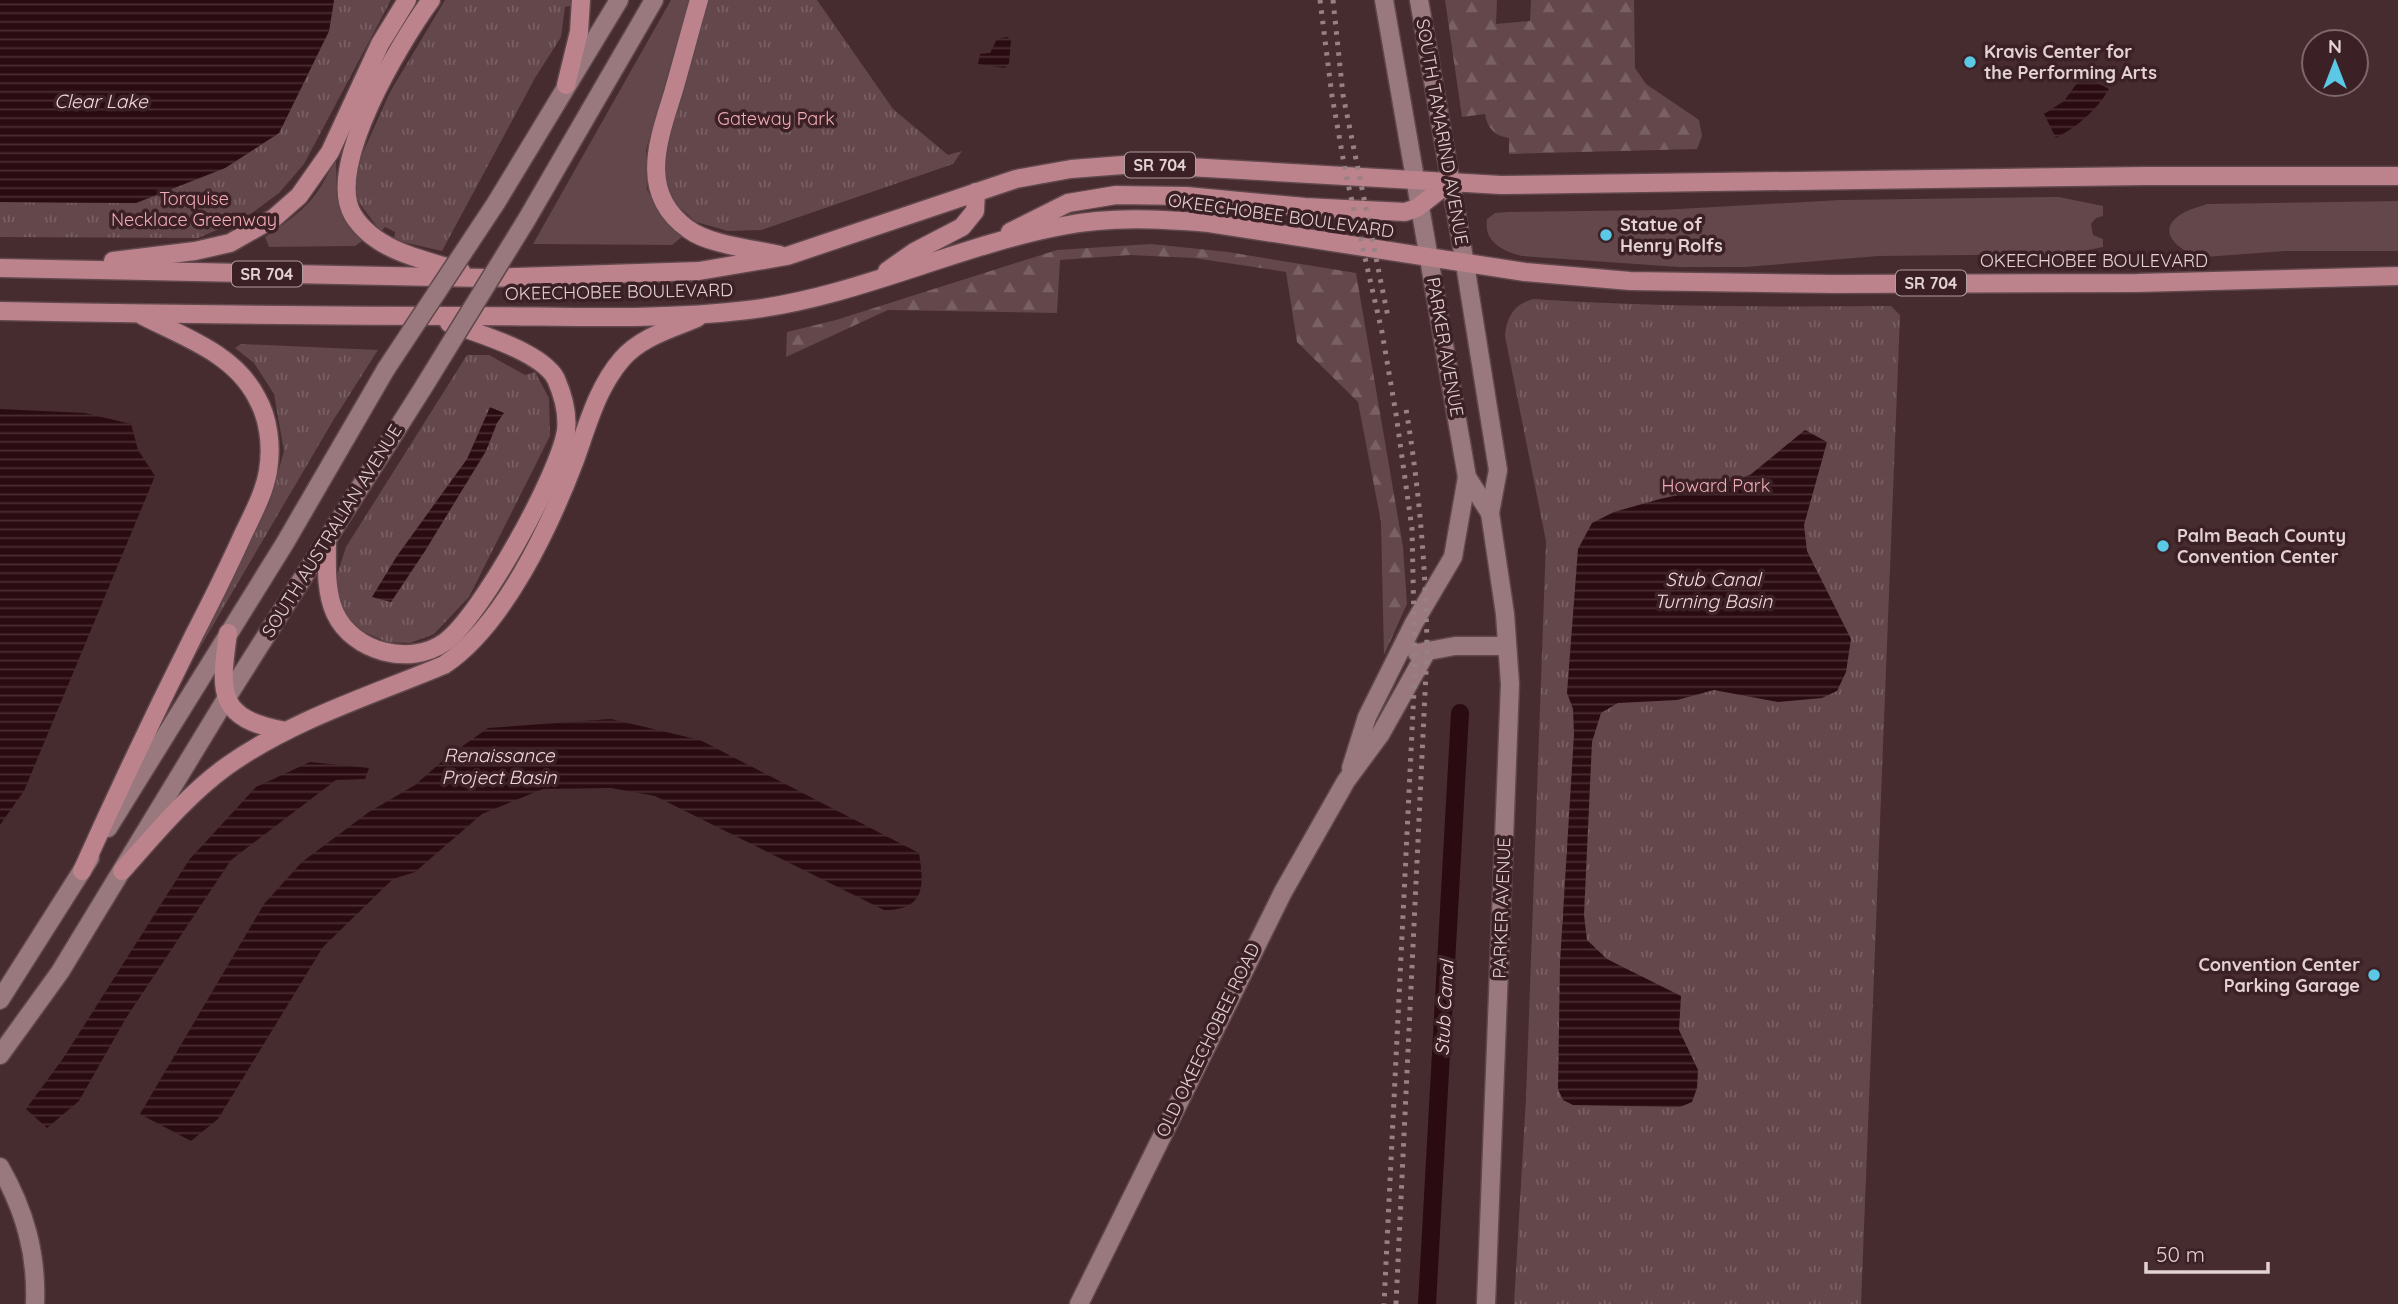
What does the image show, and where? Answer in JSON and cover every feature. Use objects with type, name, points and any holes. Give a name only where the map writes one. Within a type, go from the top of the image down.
[{"type":"main road","points":[[50,269],[195,251],[230,243],[274,218],[299,196],[330,152],[380,44],[407,0]]},
{"type":"main road","points":[[431,0],[404,41],[367,112],[348,163],[348,201],[353,214],[363,227],[391,248],[485,278]]},
{"type":"main road","points":[[566,85],[579,32],[581,0]]},
{"type":"main road","points":[[699,0],[659,135],[655,163],[657,186],[673,215],[689,230],[710,239],[787,256]]},
{"type":"main road","name":"OKEECHOBEE BOULEVARD","points":[[0,268],[485,278],[699,271],[759,263],[787,256],[1016,179],[1072,169],[1136,164],[1501,185],[2145,176],[2398,176]]},
{"type":"main road","points":[[987,245],[1057,207],[1078,200],[1105,196],[1186,195],[1405,212],[1420,205],[1450,182]]},
{"type":"main road","points":[[876,279],[914,251],[962,227],[973,215],[976,192]]},
{"type":"main road","name":"OKEECHOBEE BOULEVARD","points":[[0,311],[646,316],[743,311],[794,303],[1062,225],[1165,219],[1209,223],[1465,264],[1578,278],[1676,283],[2137,283],[2398,276]]},
{"type":"main road","points":[[122,870],[198,790],[227,766],[286,731],[444,665],[460,655],[477,638],[508,595],[533,551],[558,504],[594,404],[623,357],[639,343],[709,312]]},
{"type":"main road","points":[[82,871],[145,732],[260,499],[268,472],[271,447],[258,399],[242,375],[222,357],[140,314]]},
{"type":"main road","points":[[327,539],[330,596],[343,626],[366,645],[397,654],[414,654],[430,650],[454,634],[486,594],[528,522],[559,454],[566,430],[564,400],[554,376],[535,360],[498,340],[429,316]]},
{"type":"main road","points":[[228,633],[223,674],[226,699],[243,716],[286,731]]},
{"type":"street","name":"SOUTH AUSTRALIAN AVENUE","points":[[0,1000],[285,543],[386,369],[496,203],[619,0]]},
{"type":"street","name":"SOUTH AUSTRALIAN AVENUE","points":[[0,1055],[60,972],[226,699],[424,387],[527,219],[654,0]]},
{"type":"street","name":"SOUTH TAMARIND AVENUE","points":[[1384,0],[1430,258]]},
{"type":"street","name":"SOUTH TAMARIND AVENUE","points":[[1419,0],[1465,264]]},
{"type":"street","name":"PARKER AVENUE","points":[[1430,258],[1467,477],[1490,513]]},
{"type":"street","name":"PARKER AVENUE","points":[[1465,264],[1498,470],[1490,513],[1505,614],[1510,684],[1486,1304]]},
{"type":"street","name":"OLD OKEECHOBEE ROAD","points":[[1346,781],[1367,717],[1453,557],[1467,477]]},
{"type":"street","points":[[1393,665],[1427,651],[1455,646],[1507,646]]},
{"type":"street","name":"OLD OKEECHOBEE ROAD","points":[[1079,1304],[1283,892],[1346,781],[1380,735],[1427,651]]},
{"type":"street","points":[[0,1167],[14,1192],[27,1229],[36,1276],[35,1304]]},
{"type":"green space","name":"Torquise Necklace Greenway","points":[[334,0],[391,0],[304,164],[279,193],[245,218],[198,238],[0,237],[0,202],[136,203],[225,168],[279,133],[329,31]]},
{"type":"green space","points":[[445,0],[571,0],[573,5],[565,7],[561,37],[535,78],[442,251],[394,240],[395,232],[385,227],[381,232],[357,200],[356,168],[390,92]]},
{"type":"green space","points":[[671,0],[689,0],[646,150],[647,190],[663,218],[683,236],[672,245],[533,244]]},
{"type":"green space","name":"Gateway Park","points":[[708,0],[817,0],[893,109],[948,155],[962,151],[953,164],[761,230],[728,231],[696,222],[675,203],[663,173],[666,141]]},
{"type":"green space","points":[[1445,0],[1497,0],[1496,24],[1530,21],[1531,0],[1634,0],[1635,68],[1646,84],[1699,120],[1702,136],[1697,149],[1509,154],[1509,138],[1492,130],[1485,114],[1462,117]]},
{"type":"green space","points":[[336,157],[337,200],[362,241],[355,246],[269,247],[265,237],[308,204],[322,185]]},
{"type":"green space","points":[[2059,197],[2103,206],[2103,216],[2096,218],[2091,224],[2093,235],[2103,239],[2103,247],[2069,254],[1879,256],[1746,267],[1679,267],[1522,256],[1508,252],[1496,244],[1488,234],[1487,227],[1487,219],[1495,213],[1508,212],[1661,210],[1840,200]]},
{"type":"green space","points":[[2398,201],[2398,251],[2285,251],[2205,257],[2183,249],[2171,238],[2169,232],[2179,215],[2207,204]]},
{"type":"green space","points":[[1151,244],[1228,252],[1356,273],[1403,547],[1407,604],[1384,655],[1381,522],[1358,402],[1297,342],[1286,272],[1194,258],[1130,255],[1060,260],[1057,313],[888,310],[786,357],[787,332],[836,320],[1057,250]]},
{"type":"green space","name":"Howard Park","points":[[1534,299],[1712,306],[1891,306],[1900,315],[1861,1304],[1514,1304],[1526,1098],[1546,541],[1505,336],[1507,323],[1513,312],[1517,307]]},
{"type":"green space","points":[[241,344],[378,350],[334,419],[192,661],[269,504],[284,451],[274,394],[254,363],[235,348]]},
{"type":"green space","points":[[467,355],[489,355],[525,375],[535,372],[549,398],[550,436],[469,597],[434,634],[410,643],[387,642],[360,630],[343,612],[336,578],[346,547]]},
{"type":"water","name":"Clear Lake","points":[[0,0],[334,0],[329,31],[279,133],[225,168],[136,203],[0,202]]},
{"type":"water","points":[[1007,37],[1011,40],[1009,63],[1005,68],[978,64],[980,54],[990,53],[997,39]]},
{"type":"water","points":[[2083,75],[2109,89],[2086,117],[2056,138],[2044,114],[2064,101]]},
{"type":"water","points":[[490,407],[504,413],[486,451],[425,551],[391,602],[372,597],[397,556],[467,459]]},
{"type":"water","points":[[0,409],[85,413],[131,424],[138,450],[155,476],[24,791],[0,825]]},
{"type":"water","name":"Stub Canal Turning Basin","points":[[1805,430],[1827,442],[1804,525],[1807,551],[1851,639],[1846,672],[1837,691],[1822,698],[1778,702],[1714,690],[1677,700],[1618,703],[1601,713],[1592,742],[1584,915],[1587,940],[1607,959],[1681,996],[1679,1030],[1698,1070],[1697,1088],[1692,1102],[1680,1107],[1573,1105],[1563,1100],[1558,1089],[1560,963],[1574,734],[1573,709],[1567,693],[1578,549],[1592,523],[1614,512],[1750,475]]},
{"type":"water","name":"Renaissance Project Basin","points":[[611,719],[700,740],[919,853],[922,875],[919,894],[908,906],[884,910],[655,796],[611,788],[543,789],[482,814],[415,872],[393,879],[323,947],[218,1119],[191,1141],[140,1114],[264,904],[302,862],[369,812],[415,785],[446,758],[488,728]]},
{"type":"water","points":[[310,762],[369,768],[365,779],[336,780],[231,860],[126,1018],[79,1101],[47,1128],[26,1109],[64,1057],[189,860],[256,787]]},
{"type":"waterway","name":"Stub Canal","points":[[1427,1304],[1460,713]]},
{"type":"railway","points":[[1320,0],[1332,96],[1346,175],[1382,332],[1412,529],[1415,670],[1384,1304]]},
{"type":"railway","points":[[1333,0],[1343,95],[1388,317]]},
{"type":"railway","points":[[1396,1304],[1427,651],[1421,526],[1405,403]]},
{"type":"place","name":"Kravis Center for the Performing Arts","points":[[1970,62]]},
{"type":"place","name":"Statue of Henry Rolfs","points":[[1606,235]]},
{"type":"place","name":"Palm Beach County Convention Center","points":[[2163,546]]},
{"type":"place","name":"Convention Center Parking Garage","points":[[2374,975]]}]
